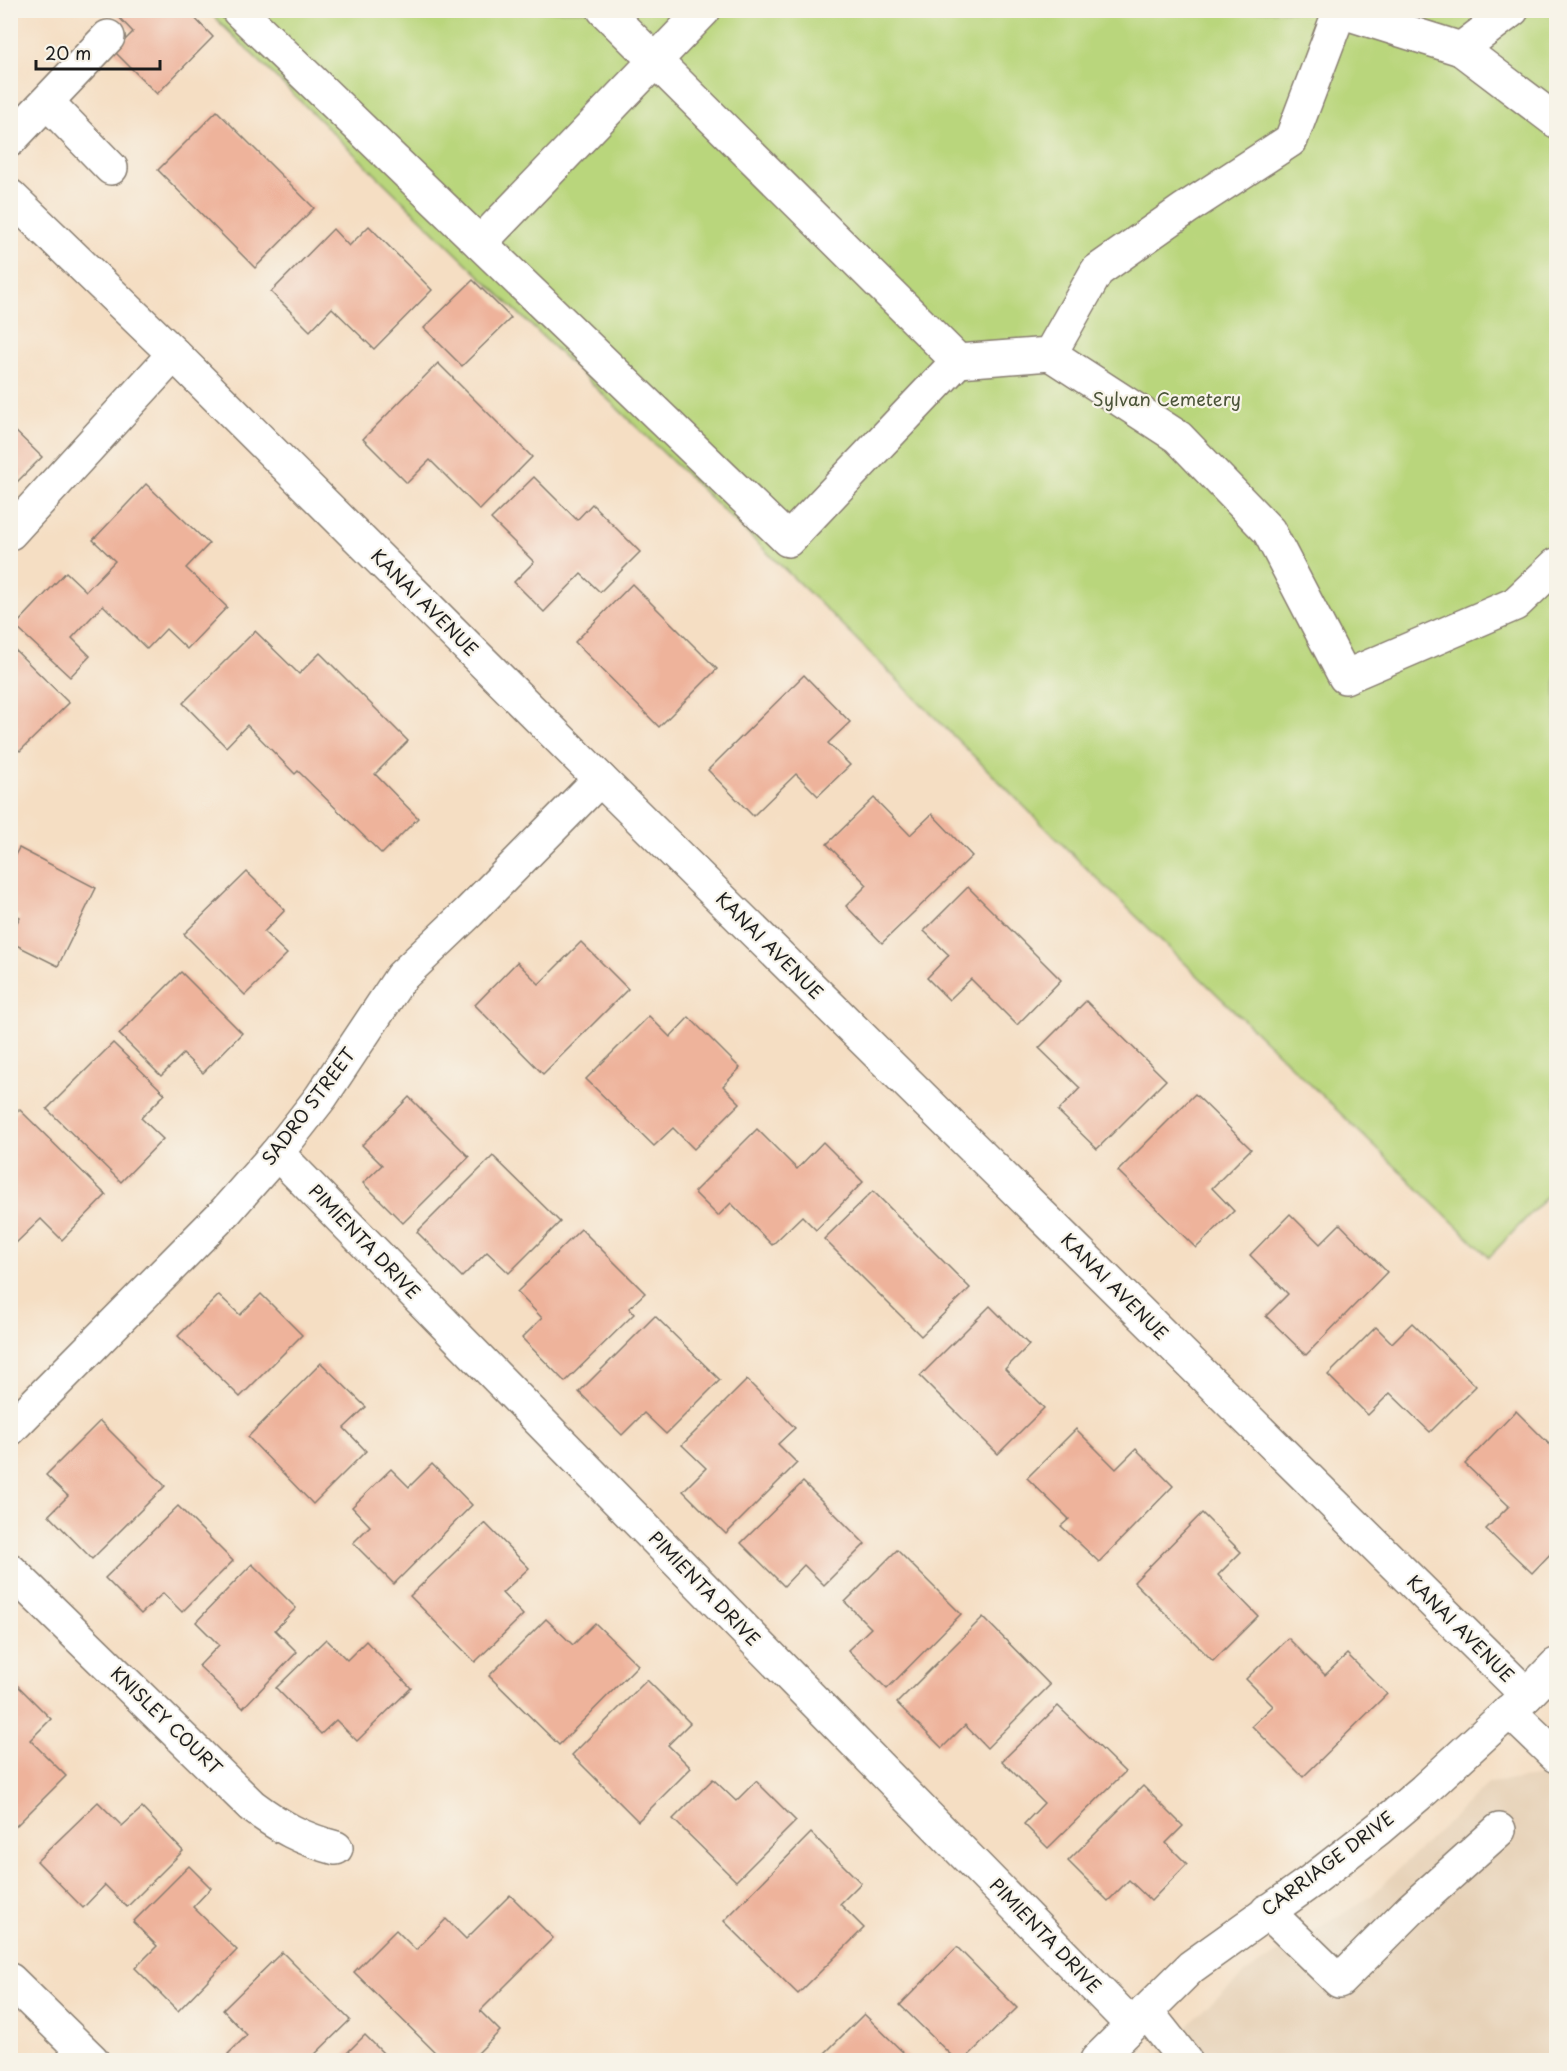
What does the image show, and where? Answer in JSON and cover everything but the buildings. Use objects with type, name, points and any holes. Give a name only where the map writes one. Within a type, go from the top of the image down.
[{"type":"street","points":[[238,10],[788,540],[958,361],[1050,354],[1178,437],[1269,531],[1345,677],[1515,604],[1557,564]]},
{"type":"street","points":[[604,10],[958,361]]},
{"type":"street","points":[[480,243],[704,10]]},
{"type":"street","points":[[1461,50],[1512,10]]},
{"type":"street","points":[[1050,354],[1098,271],[1185,209],[1291,140],[1340,11],[1461,50],[1557,121]]},
{"type":"street","points":[[10,140],[108,37]]},
{"type":"street","points":[[47,102],[111,168]]},
{"type":"street","name":"KANAI AVENUE","points":[[10,196],[174,354],[600,779],[1540,1685],[1557,1756]]},
{"type":"street","points":[[10,533],[174,354]]},
{"type":"street","name":"SADRO STREET","points":[[10,1429],[226,1211],[277,1153],[321,1097],[401,977],[469,912],[600,779]]},
{"type":"street","name":"PIMIENTA DRIVE","points":[[277,1153],[1139,2018],[1185,2061]]},
{"type":"street","name":"KNISLEY COURT","points":[[10,1570],[252,1806],[277,1825],[307,1840],[336,1848]]},
{"type":"street","name":"CARRIAGE DRIVE","points":[[1097,2061],[1191,1967],[1310,1882],[1378,1829],[1540,1685]]},
{"type":"street","points":[[1267,1911],[1339,1981],[1411,1909],[1499,1830]]},
{"type":"street","points":[[10,1980],[92,2061]]},
{"type":"shaded area","points":[[1543,1776],[1556,1789],[1556,2060],[1155,2060],[1198,2015],[1251,1969],[1370,1897],[1489,1783]]},
{"type":"green space","name":"Sylvan Cemetery","points":[[208,11],[1556,11],[1556,1187],[1489,1257],[1078,860],[827,610]]}]
